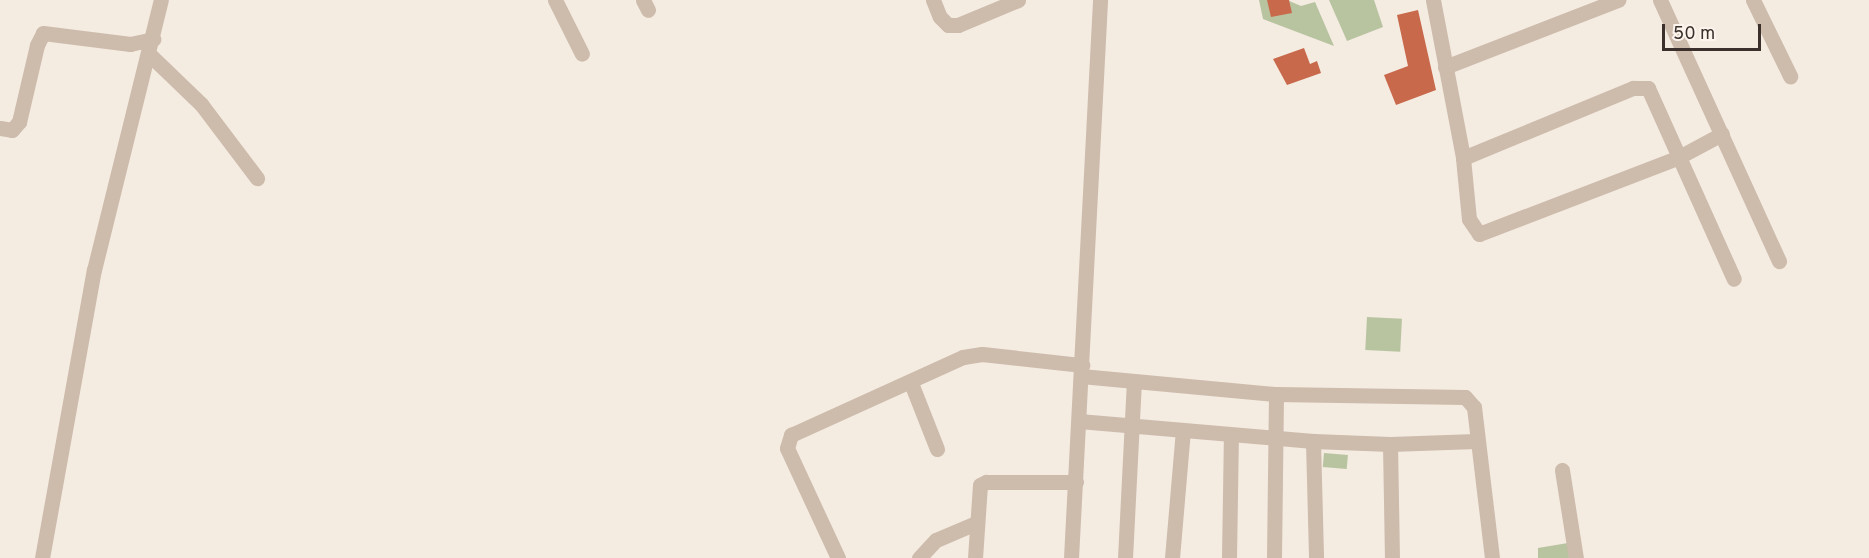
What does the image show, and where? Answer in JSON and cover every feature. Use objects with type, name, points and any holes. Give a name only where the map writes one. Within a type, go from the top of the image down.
[{"type":"street","points":[[42,558],[94,270],[150,55],[161,0]]},
{"type":"street","points":[[555,0],[582,54]]},
{"type":"street","points":[[933,0],[948,24],[958,25],[1000,3],[1018,0]]},
{"type":"street","points":[[1071,558],[1100,0]]},
{"type":"street","points":[[1433,0],[1462,158],[1469,219],[1479,234],[1677,158],[1722,134]]},
{"type":"street","points":[[1445,67],[1618,0]]},
{"type":"street","points":[[1660,0],[1779,261]]},
{"type":"street","points":[[1753,0],[1790,76]]},
{"type":"street","points":[[0,128],[12,130],[19,122],[37,45],[43,33],[130,44],[153,39]]},
{"type":"street","points":[[150,55],[209,113],[256,178]]},
{"type":"street","points":[[1462,158],[1643,86],[1653,91],[1677,158],[1734,279]]},
{"type":"street","points":[[838,558],[787,448],[788,441],[805,428],[911,384],[963,357],[982,354],[1134,381],[1276,394],[1465,397],[1474,407],[1476,441],[1492,558]]},
{"type":"street","points":[[1125,558],[1134,381]]},
{"type":"street","points":[[911,384],[937,449]]},
{"type":"street","points":[[1274,558],[1276,394]]},
{"type":"street","points":[[1079,422],[1132,424],[1231,436],[1277,437],[1313,441],[1390,444],[1476,441]]},
{"type":"street","points":[[1172,558],[1182,430]]},
{"type":"street","points":[[1229,558],[1231,436]]},
{"type":"street","points":[[1313,441],[1316,558]]},
{"type":"street","points":[[1390,444],[1392,558]]},
{"type":"street","points":[[1562,470],[1576,558]]},
{"type":"street","points":[[975,558],[978,490],[987,482],[1076,482]]},
{"type":"street","points":[[919,558],[936,540],[976,523]]},
{"type":"green space","points":[[1259,0],[1287,0],[1301,6],[1315,2],[1334,46],[1263,19]]},
{"type":"green space","points":[[1329,0],[1374,0],[1383,27],[1347,41]]},
{"type":"green space","points":[[1367,317],[1402,319],[1400,352],[1365,350]]},
{"type":"green space","points":[[1324,453],[1348,455],[1347,469],[1323,467]]},
{"type":"green space","points":[[1568,543],[1569,558],[1538,558],[1538,548]]},
{"type":"building","points":[[1267,0],[1289,0],[1292,13],[1271,17]]},
{"type":"building","points":[[1418,10],[1436,90],[1396,105],[1384,75],[1408,66],[1397,15]]},
{"type":"building","points":[[1304,48],[1310,64],[1317,61],[1321,73],[1287,85],[1273,59]]}]
